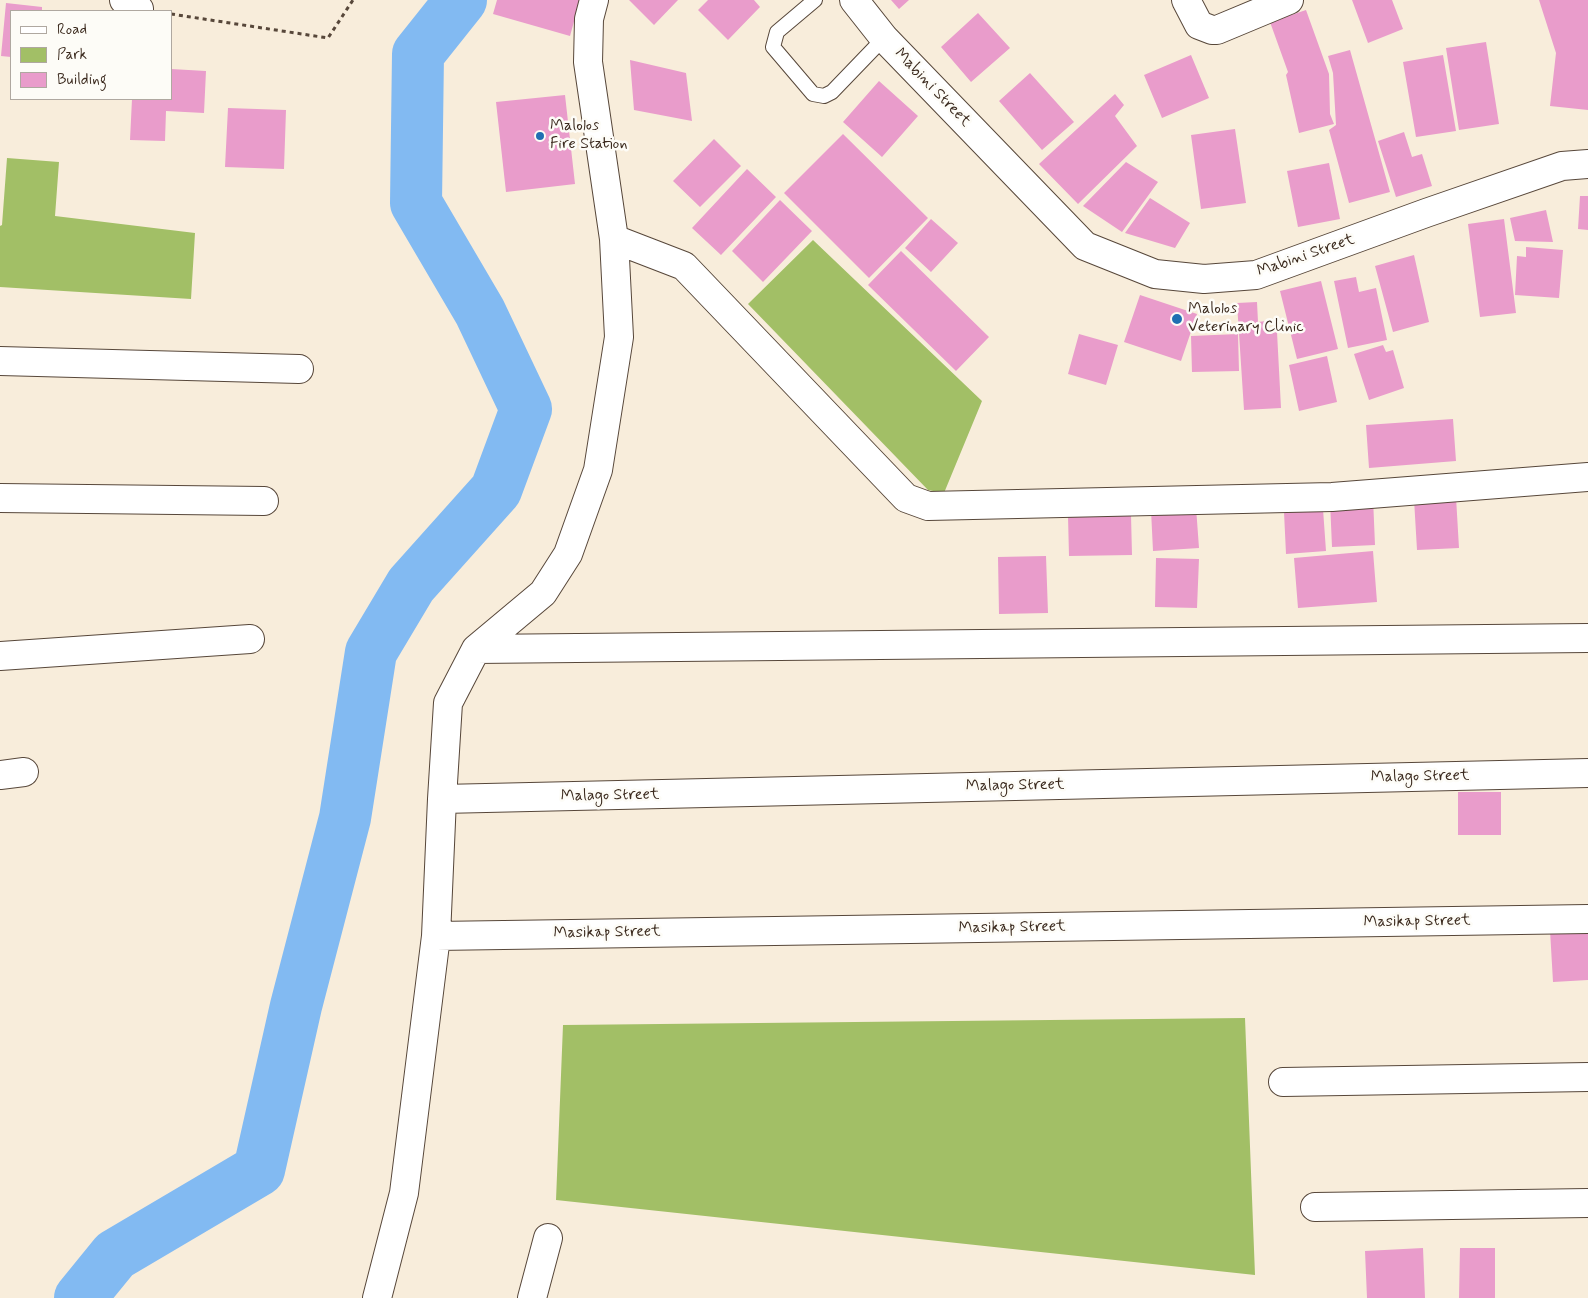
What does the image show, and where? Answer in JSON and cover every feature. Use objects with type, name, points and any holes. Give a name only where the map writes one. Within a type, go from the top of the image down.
[{"type":"street","points":[[378,1298],[404,1193],[436,936],[448,703],[476,649],[543,593],[568,554],[598,470],[619,337],[614,239],[588,62],[589,19],[594,0]]},
{"type":"street","name":"Mabini Street","points":[[854,0],[884,38],[1086,246],[1155,274],[1204,279],[1256,274],[1552,169],[1562,166],[1588,164]]},
{"type":"street","points":[[1186,0],[1199,25],[1212,30],[1290,0]]},
{"type":"street","points":[[614,239],[684,266],[906,498],[928,506],[1332,497],[1588,477]]},
{"type":"street","points":[[0,361],[298,369]]},
{"type":"street","points":[[0,498],[264,501]]},
{"type":"street","points":[[476,649],[1588,638]]},
{"type":"street","points":[[0,656],[250,639]]},
{"type":"street","name":"Malago Street","points":[[442,800],[1588,773]]},
{"type":"street","name":"Masikap Street","points":[[436,936],[1588,919]]},
{"type":"street","points":[[1283,1082],[1588,1077]]},
{"type":"street","points":[[1315,1207],[1588,1203]]},
{"type":"street","points":[[532,1298],[548,1238]]},
{"type":"lane","points":[[816,0],[776,32],[773,47],[813,94],[824,96],[832,92],[884,38]]},
{"type":"path","points":[[172,14],[328,38],[352,0]]},
{"type":"green space","points":[[7,158],[59,162],[55,216],[195,233],[191,299],[0,287],[0,226],[2,225]]},
{"type":"green space","points":[[813,240],[982,401],[944,493],[928,490],[748,304]]},
{"type":"green space","points":[[1245,1018],[1255,1275],[556,1200],[563,1025]]},
{"type":"building","points":[[497,0],[580,0],[570,36],[493,14]]},
{"type":"building","points":[[629,0],[678,0],[654,25]]},
{"type":"building","points":[[708,0],[754,0],[760,7],[728,40],[698,10]]},
{"type":"building","points":[[891,0],[909,0],[899,9]]},
{"type":"building","points":[[1352,0],[1392,0],[1403,29],[1368,43]]},
{"type":"building","points":[[1539,0],[1588,0],[1588,110],[1550,106],[1556,53]]},
{"type":"building","points":[[6,3],[42,7],[42,10],[10,10],[10,57],[1,56]]},
{"type":"building","points":[[1306,10],[1329,74],[1330,114],[1334,124],[1299,133],[1286,75],[1288,72],[1270,22]]},
{"type":"building","points":[[978,13],[1010,48],[971,82],[941,47]]},
{"type":"building","points":[[1486,42],[1499,124],[1459,130],[1446,48]]},
{"type":"building","points":[[1350,50],[1390,192],[1349,203],[1329,130],[1336,125],[1333,73],[1328,56]]},
{"type":"building","points":[[1191,55],[1209,98],[1162,118],[1144,75]]},
{"type":"building","points":[[1443,55],[1456,131],[1416,137],[1403,62]]},
{"type":"building","points":[[630,60],[686,73],[692,121],[634,110]]},
{"type":"building","points":[[172,69],[206,71],[204,113],[166,111],[165,141],[130,140],[132,100],[172,100]]},
{"type":"building","points":[[1030,73],[1074,122],[1042,150],[999,101]]},
{"type":"building","points":[[879,81],[918,116],[882,157],[843,122]]},
{"type":"building","points":[[1115,94],[1124,105],[1115,116],[1137,146],[1078,204],[1039,164]]},
{"type":"building","points":[[565,95],[575,184],[506,192],[496,102]]},
{"type":"building","points":[[228,108],[286,110],[284,169],[225,167]]},
{"type":"building","points":[[1235,129],[1246,203],[1201,209],[1191,135]]},
{"type":"building","points":[[1404,132],[1412,157],[1422,154],[1432,186],[1396,197],[1378,141]]},
{"type":"building","points":[[843,134],[928,218],[869,278],[784,193]]},
{"type":"building","points":[[714,139],[741,166],[700,207],[673,181]]},
{"type":"building","points":[[1126,162],[1158,182],[1122,232],[1083,206]]},
{"type":"building","points":[[1329,163],[1340,219],[1298,227],[1287,171]]},
{"type":"building","points":[[747,169],[776,197],[721,255],[692,228]]},
{"type":"building","points":[[1580,196],[1588,196],[1588,230],[1578,229]]},
{"type":"building","points":[[1150,198],[1190,223],[1175,248],[1125,233]]},
{"type":"building","points":[[780,200],[812,231],[763,282],[732,251]]},
{"type":"building","points":[[1546,210],[1553,242],[1515,241],[1510,218]]},
{"type":"building","points":[[931,219],[958,243],[931,272],[905,248]]},
{"type":"building","points":[[1504,219],[1516,313],[1480,317],[1468,224]]},
{"type":"building","points":[[1526,247],[1563,250],[1559,298],[1515,295],[1517,256],[1526,257]]},
{"type":"building","points":[[901,251],[989,337],[956,371],[868,285]]},
{"type":"building","points":[[1414,255],[1429,322],[1393,332],[1375,266]]},
{"type":"building","points":[[1356,277],[1359,292],[1376,288],[1387,340],[1348,348],[1334,281]]},
{"type":"building","points":[[1321,281],[1338,349],[1297,359],[1280,291]]},
{"type":"building","points":[[1140,295],[1197,314],[1181,361],[1124,342]]},
{"type":"building","points":[[1257,302],[1258,322],[1266,321],[1267,333],[1277,332],[1281,408],[1244,410],[1237,303]]},
{"type":"building","points":[[1079,334],[1118,345],[1106,385],[1068,374]]},
{"type":"building","points":[[1238,334],[1239,371],[1192,372],[1191,336]]},
{"type":"building","points":[[1383,345],[1386,352],[1393,350],[1404,388],[1369,400],[1354,354]]},
{"type":"building","points":[[1327,356],[1337,402],[1299,411],[1289,365]]},
{"type":"building","points":[[1453,419],[1456,461],[1369,468],[1366,425]]},
{"type":"building","points":[[1456,497],[1459,548],[1417,550],[1414,499]]},
{"type":"building","points":[[1373,498],[1375,545],[1332,547],[1330,501]]},
{"type":"building","points":[[1196,507],[1199,548],[1153,551],[1151,510]]},
{"type":"building","points":[[1323,509],[1326,551],[1286,554],[1284,512]]},
{"type":"building","points":[[1131,515],[1132,555],[1069,556],[1068,516]]},
{"type":"building","points":[[1373,551],[1377,602],[1298,608],[1294,558]]},
{"type":"building","points":[[1046,556],[1048,613],[999,614],[998,557]]},
{"type":"building","points":[[1156,558],[1199,559],[1197,608],[1155,607]]},
{"type":"building","points":[[1458,792],[1501,792],[1501,835],[1458,835]]},
{"type":"building","points":[[1588,928],[1588,980],[1553,982],[1550,930]]},
{"type":"building","points":[[1423,1248],[1425,1298],[1367,1298],[1365,1251]]},
{"type":"building","points":[[1460,1248],[1495,1248],[1495,1298],[1459,1298]]},
{"type":"waterway","points":[[80,1298],[115,1255],[259,1170],[296,1006],[345,818],[371,652],[411,585],[496,490],[526,409],[480,312],[416,203],[418,54],[461,0]]},
{"type":"place","name":"Malolos Fire Station","points":[[540,136]]},
{"type":"place","name":"Malolos Veterinary Clinic","points":[[1177,319]]}]
